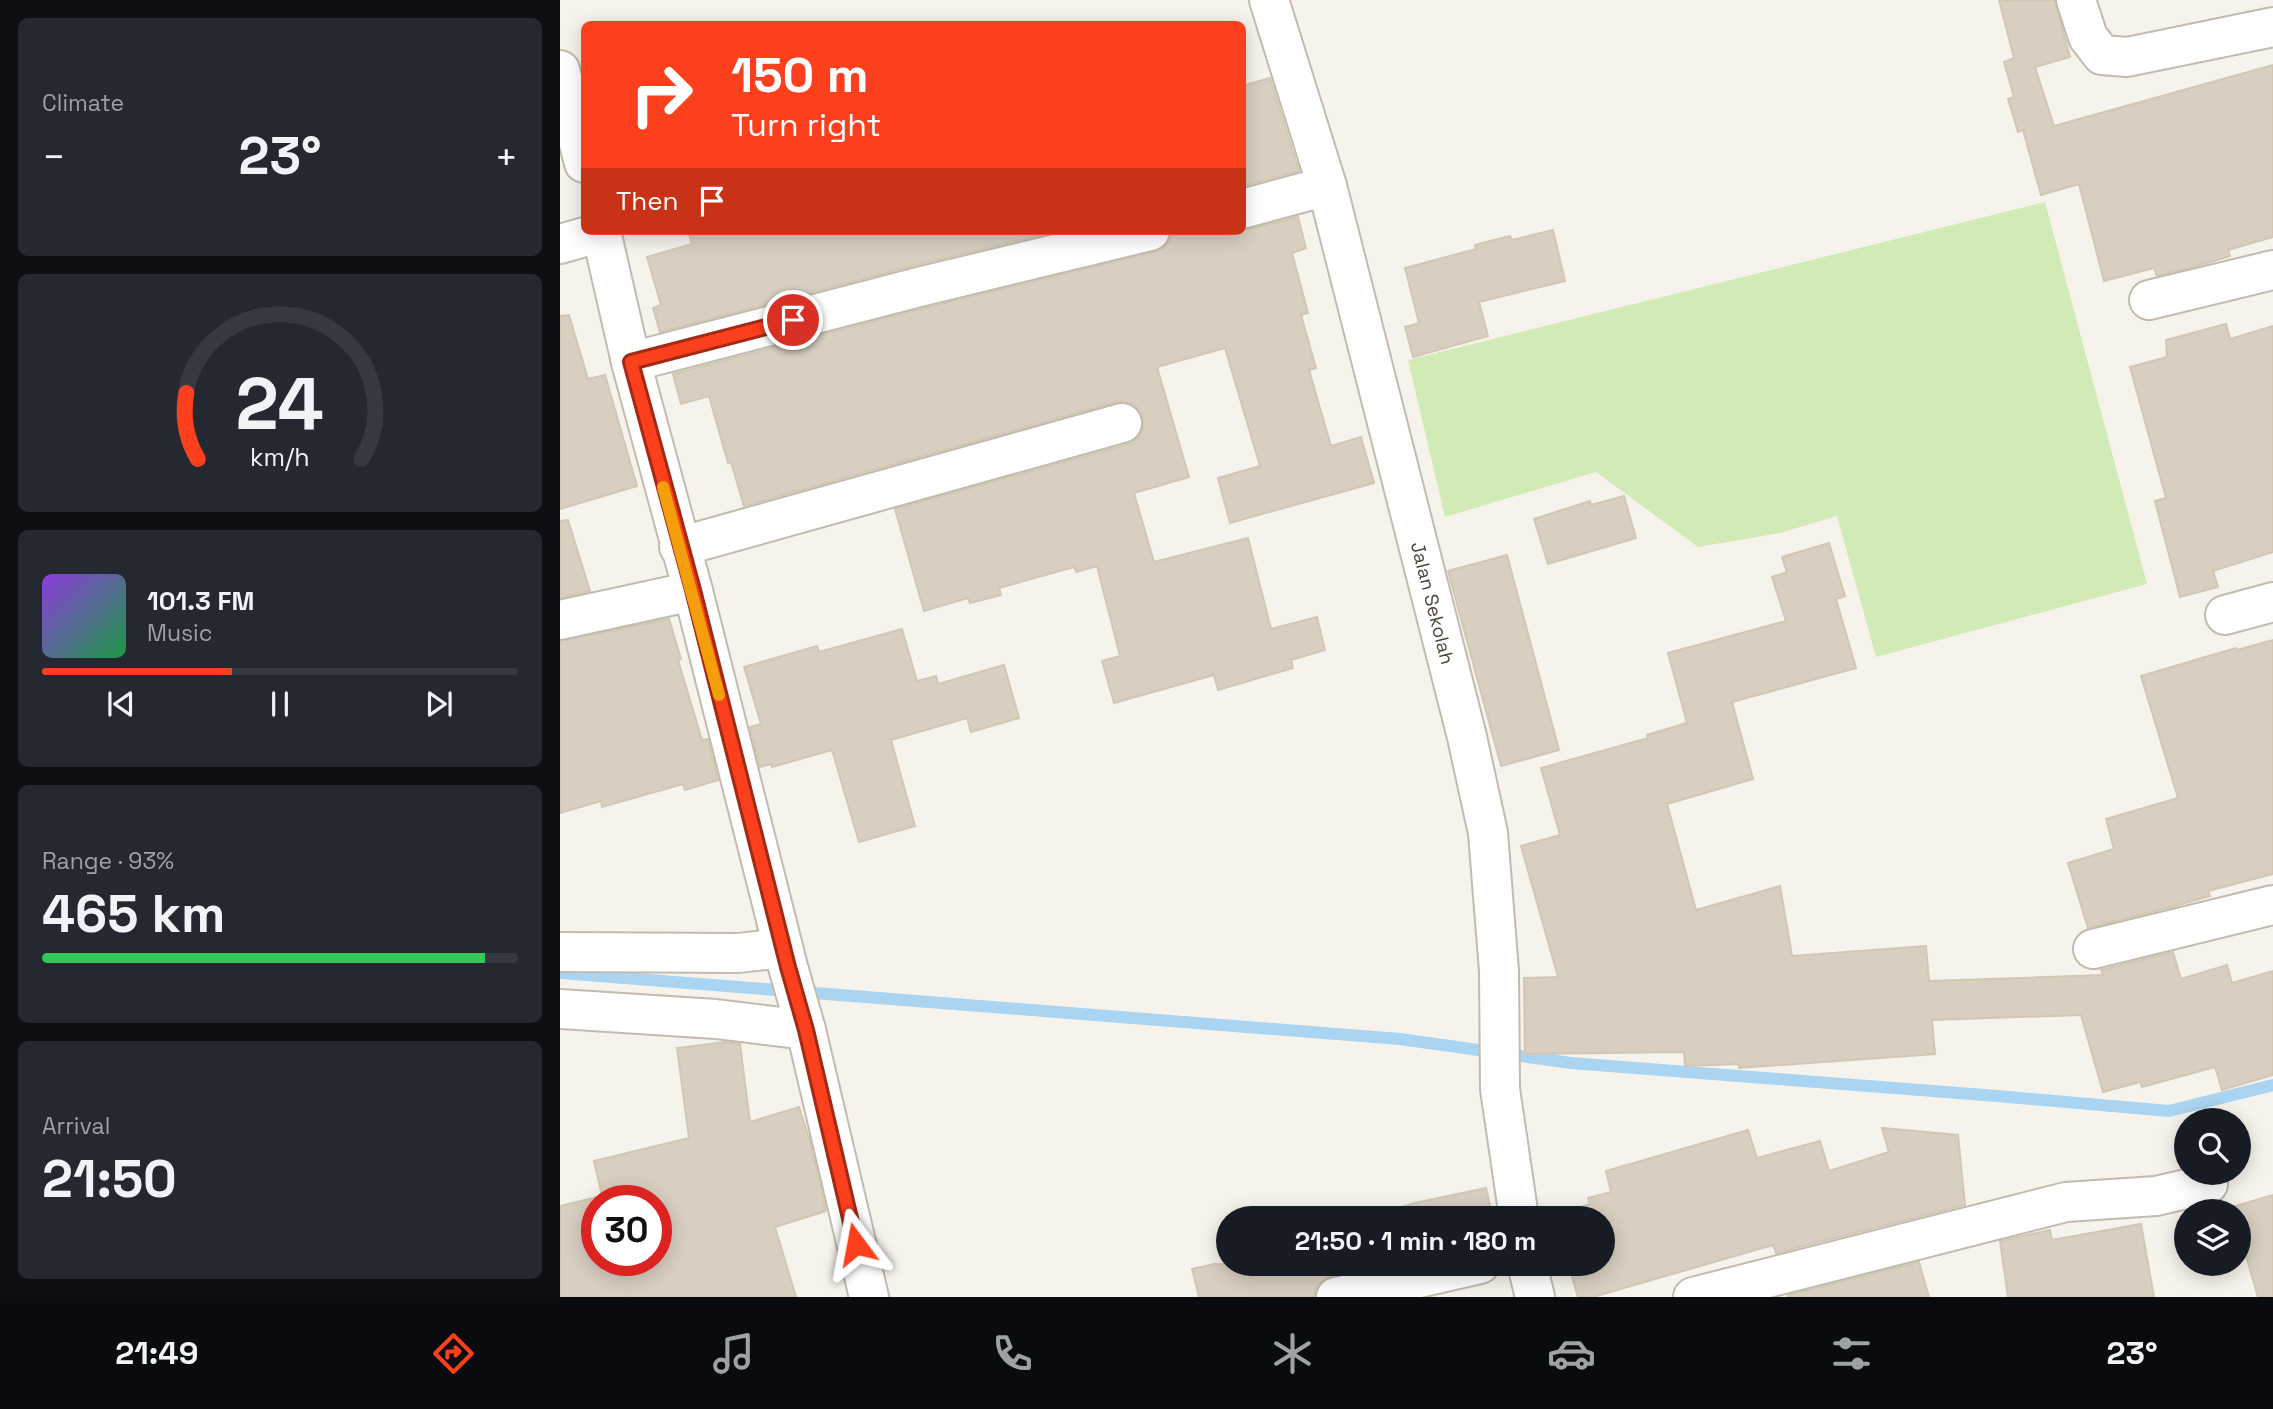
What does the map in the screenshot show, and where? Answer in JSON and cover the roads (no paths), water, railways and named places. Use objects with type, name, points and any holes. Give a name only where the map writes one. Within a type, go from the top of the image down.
[{"type":"street","name":"Jalan Sekolah","points":[[1269,0],[1327,186],[1467,737],[1488,834],[1499,971],[1500,1088],[1517,1206]]},
{"type":"street","points":[[2076,0],[2088,37],[2102,55],[2127,57],[2273,27]]},
{"type":"street","points":[[560,70],[566,113],[581,155]]},
{"type":"street","points":[[1246,208],[1327,186]]},
{"type":"street","points":[[560,244],[591,235]]},
{"type":"street","points":[[602,235],[631,362],[679,547],[693,590],[785,957],[804,1021],[869,1297]]},
{"type":"street","points":[[631,362],[1134,235]]},
{"type":"street","points":[[2149,300],[2273,270]]},
{"type":"street","points":[[679,547],[1122,422]]},
{"type":"street","points":[[560,620],[693,590]]},
{"type":"street","points":[[2225,615],[2273,602]]},
{"type":"street","points":[[2093,949],[2273,905]]},
{"type":"street","points":[[560,952],[738,953],[785,957]]},
{"type":"street","points":[[560,1009],[716,1019],[804,1021]]},
{"type":"street","points":[[1693,1297],[2066,1202],[2156,1196],[2204,1185]]},
{"type":"street","points":[[1336,1297],[1428,1276]]},
{"type":"street","points":[[1530,1276],[1535,1297]]},
{"type":"waterway","points":[[560,973],[1400,1039],[1571,1063],[2169,1111],[2273,1085]]}]
